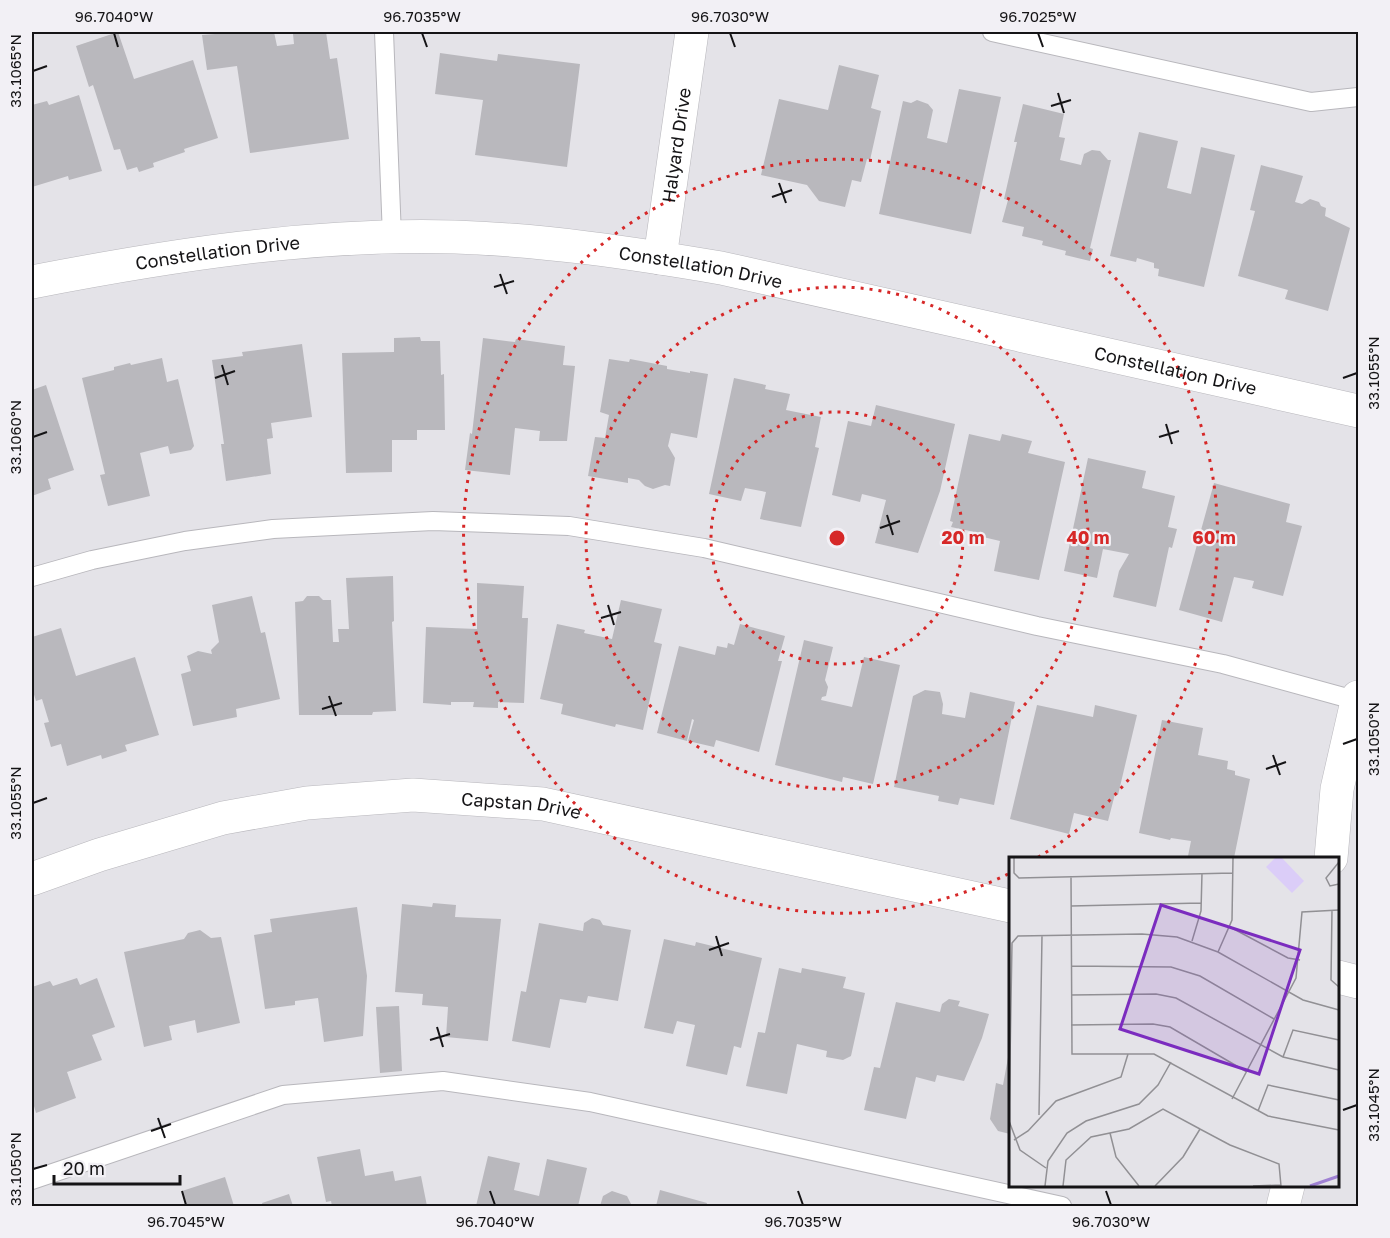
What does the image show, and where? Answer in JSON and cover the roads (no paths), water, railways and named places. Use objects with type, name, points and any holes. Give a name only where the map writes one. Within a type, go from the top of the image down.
[{"type":"street","name":"Halyard Drive","points":[[660,258],[692,32]]},
{"type":"street","name":"Constellation Drive","points":[[32,282],[120,265],[239,247],[392,237],[454,237],[539,242],[721,268],[1359,411]]},
{"type":"street","points":[[1331,857],[1337,789],[1358,699]]},
{"type":"street","name":"Capstan Drive","points":[[32,879],[99,855],[223,818],[307,803],[413,795],[543,804],[1009,906]]},
{"type":"street","points":[[1339,977],[1359,982]]},
{"type":"street","points":[[1284,1206],[1287,1187]]},
{"type":"lane","points":[[384,32],[392,237]]},
{"type":"lane","points":[[992,32],[1311,102],[1359,97]]},
{"type":"lane","points":[[32,577],[92,560],[185,541],[273,529],[433,521],[569,526],[704,548],[1036,626],[1223,664],[1358,699]]},
{"type":"lane","points":[[32,1180],[283,1095],[443,1081],[590,1102],[1062,1206]]}]
